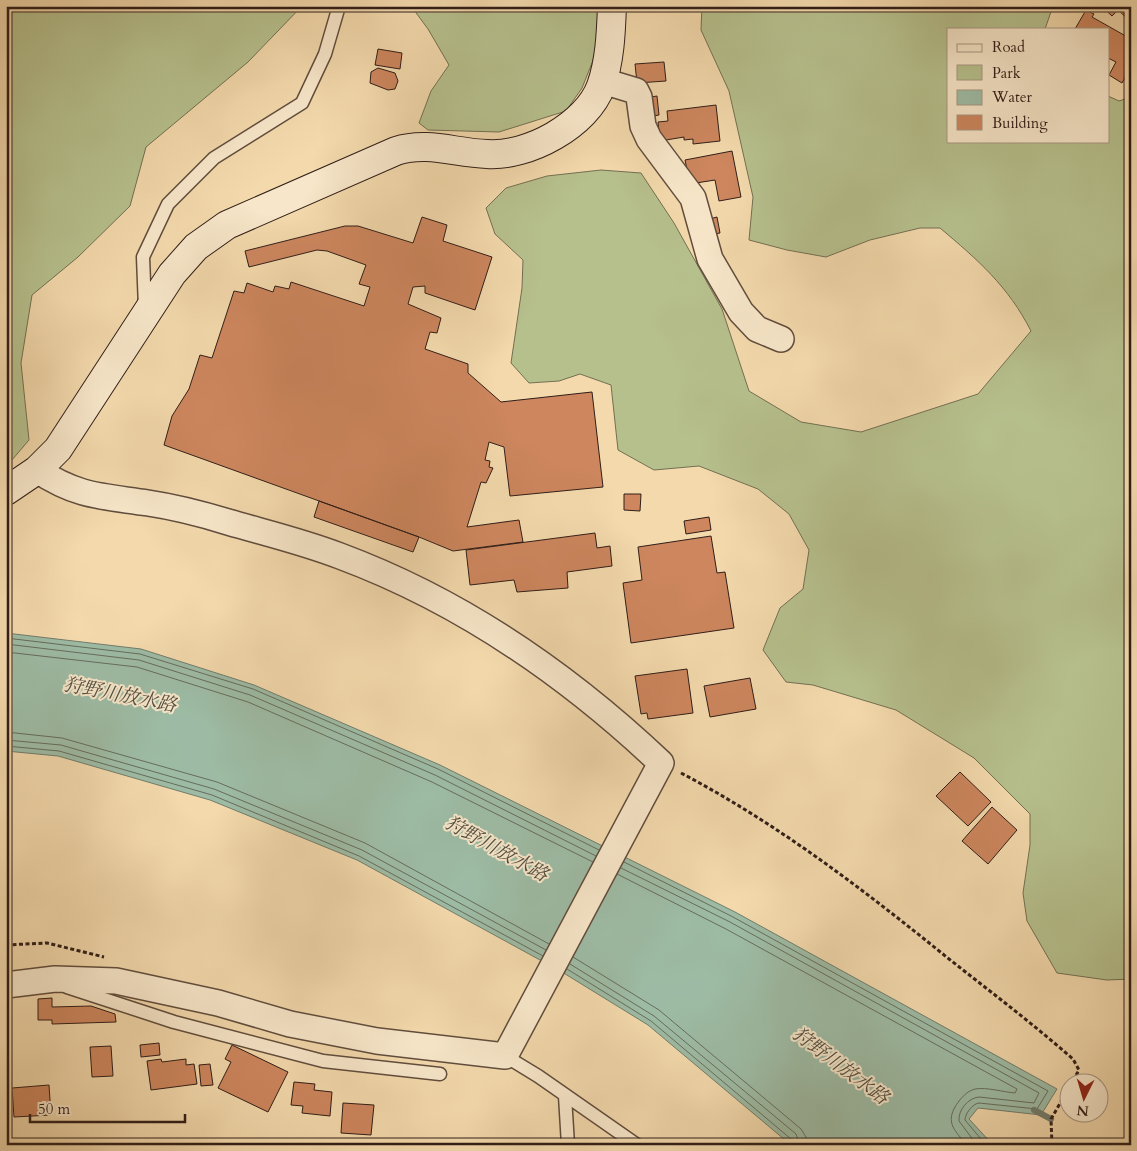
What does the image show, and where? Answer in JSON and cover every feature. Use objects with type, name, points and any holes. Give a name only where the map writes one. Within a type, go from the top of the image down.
[{"type":"street","points":[[6,490],[37,470],[58,448],[172,274],[190,254],[227,225],[396,151],[413,146],[430,146],[488,154],[514,152],[552,137],[584,114],[594,102],[602,81],[610,44],[612,6]]},
{"type":"street","points":[[602,81],[636,91],[639,97],[643,126],[649,139],[693,198],[710,259],[741,312],[757,329],[781,339]]},
{"type":"street","points":[[6,985],[51,980],[116,981],[218,1003],[290,1024],[377,1041],[505,1056],[650,787],[661,763],[625,729],[546,666],[492,630],[430,595],[340,556],[294,541],[217,518],[150,504],[89,495],[59,484],[37,470]]},
{"type":"lane","points":[[146,313],[143,257],[168,204],[214,158],[302,103],[325,54],[340,6]]},
{"type":"lane","points":[[51,980],[95,997],[174,1022],[323,1061],[440,1074]]},
{"type":"lane","points":[[505,1056],[538,1076],[636,1145]]},
{"type":"lane","points":[[565,1096],[568,1145]]},
{"type":"path","points":[[661,763],[752,813],[821,859],[888,910],[1073,1059],[1079,1070],[1077,1074]]},
{"type":"path","points":[[1052,1145],[1051,1119],[1060,1103]]},
{"type":"green space","points":[[6,6],[302,6],[248,62],[146,147],[130,206],[78,257],[32,295],[21,363],[29,440],[6,467]]},
{"type":"green space","points":[[411,6],[598,6],[596,53],[582,88],[566,111],[499,132],[428,130],[419,123],[431,91],[449,65],[428,29]]},
{"type":"green space","points":[[702,6],[1053,6],[1045,28],[947,28],[947,142],[1110,142],[1110,97],[1119,101],[1131,97],[1131,979],[1107,980],[1057,973],[1027,921],[1023,893],[1030,845],[1030,814],[974,758],[896,710],[813,685],[786,682],[763,650],[780,608],[803,589],[809,550],[789,514],[758,489],[699,466],[654,470],[618,450],[611,385],[580,374],[559,381],[529,383],[511,363],[522,288],[523,260],[495,234],[486,208],[506,188],[547,176],[601,170],[641,173],[674,223],[722,309],[749,391],[801,422],[861,432],[978,394],[1031,331],[1002,287],[967,251],[940,228],[920,228],[870,240],[826,257],[787,250],[749,240],[753,197],[729,91],[701,30]]},
{"type":"water","name":"狩野川放水路","points":[[6,633],[141,649],[254,685],[440,765],[735,912],[1057,1089],[1041,1115],[978,1108],[969,1119],[993,1145],[791,1145],[648,1025],[562,972],[357,860],[210,800],[58,756],[6,751]]},
{"type":"building","points":[[1101,6],[1131,6],[1131,22],[1118,10],[1112,16]]},
{"type":"building","points":[[1086,10],[1094,14],[1092,17],[1131,39],[1131,67],[1122,83],[1110,76],[1116,62],[1110,59],[1110,28],[1076,28]]},
{"type":"building","points":[[378,49],[402,53],[400,69],[375,65]]},
{"type":"building","points":[[664,62],[666,81],[637,83],[635,64]]},
{"type":"building","points":[[378,68],[395,73],[398,81],[395,89],[388,90],[370,83],[371,72]]},
{"type":"building","points":[[657,96],[659,115],[648,117],[645,98]]},
{"type":"building","points":[[716,105],[720,141],[693,144],[693,139],[684,140],[684,137],[660,141],[658,122],[668,121],[667,111]]},
{"type":"building","points":[[732,151],[741,197],[719,201],[715,180],[690,184],[685,160]]},
{"type":"building","points":[[422,217],[447,225],[443,241],[492,257],[475,310],[425,293],[425,286],[413,287],[408,304],[441,318],[437,333],[430,332],[425,349],[468,364],[468,373],[501,402],[592,392],[603,487],[510,496],[504,447],[489,442],[485,460],[490,461],[489,467],[493,468],[486,483],[481,482],[467,527],[519,520],[523,542],[453,551],[164,445],[172,416],[189,389],[200,355],[212,358],[234,291],[244,293],[247,283],[273,292],[275,286],[289,289],[291,282],[364,306],[370,287],[359,284],[366,265],[327,251],[317,250],[249,267],[245,251],[345,226],[358,226],[413,243]]},
{"type":"building","points":[[717,217],[720,233],[709,235],[706,220]]},
{"type":"building","points":[[624,494],[641,494],[640,511],[624,510]]},
{"type":"building","points":[[319,501],[419,537],[413,552],[314,517]]},
{"type":"building","points":[[709,517],[711,530],[686,534],[684,521]]},
{"type":"building","points":[[595,533],[597,548],[610,546],[612,566],[567,572],[568,588],[517,592],[514,580],[470,585],[466,550]]},
{"type":"building","points":[[711,536],[717,573],[725,572],[734,628],[631,643],[623,583],[642,580],[638,547]]},
{"type":"building","points":[[687,669],[693,713],[648,719],[647,713],[641,714],[635,676]]},
{"type":"building","points":[[750,678],[756,709],[710,717],[704,686]]},
{"type":"building","points":[[960,772],[991,802],[968,826],[936,796]]},
{"type":"building","points":[[992,807],[1017,830],[988,864],[962,841]]},
{"type":"building","points":[[52,998],[52,1007],[91,1006],[115,1014],[116,1022],[52,1024],[52,1020],[38,1020],[38,999]]},
{"type":"building","points":[[159,1043],[160,1055],[141,1057],[140,1045]]},
{"type":"building","points":[[232,1045],[288,1072],[268,1112],[218,1088],[231,1062],[225,1059]]},
{"type":"building","points":[[111,1046],[113,1076],[92,1077],[90,1047]]},
{"type":"building","points":[[161,1059],[162,1062],[186,1059],[186,1065],[194,1064],[197,1084],[151,1090],[147,1061]]},
{"type":"building","points":[[210,1064],[213,1085],[201,1086],[199,1065]]},
{"type":"building","points":[[294,1082],[315,1084],[314,1090],[332,1092],[330,1116],[302,1113],[303,1106],[291,1105]]},
{"type":"building","points":[[49,1085],[51,1115],[14,1117],[12,1088]]},
{"type":"building","points":[[343,1103],[374,1105],[371,1135],[341,1133]]},
{"type":"waterway","points":[[1034,1110],[1051,1119]]}]
